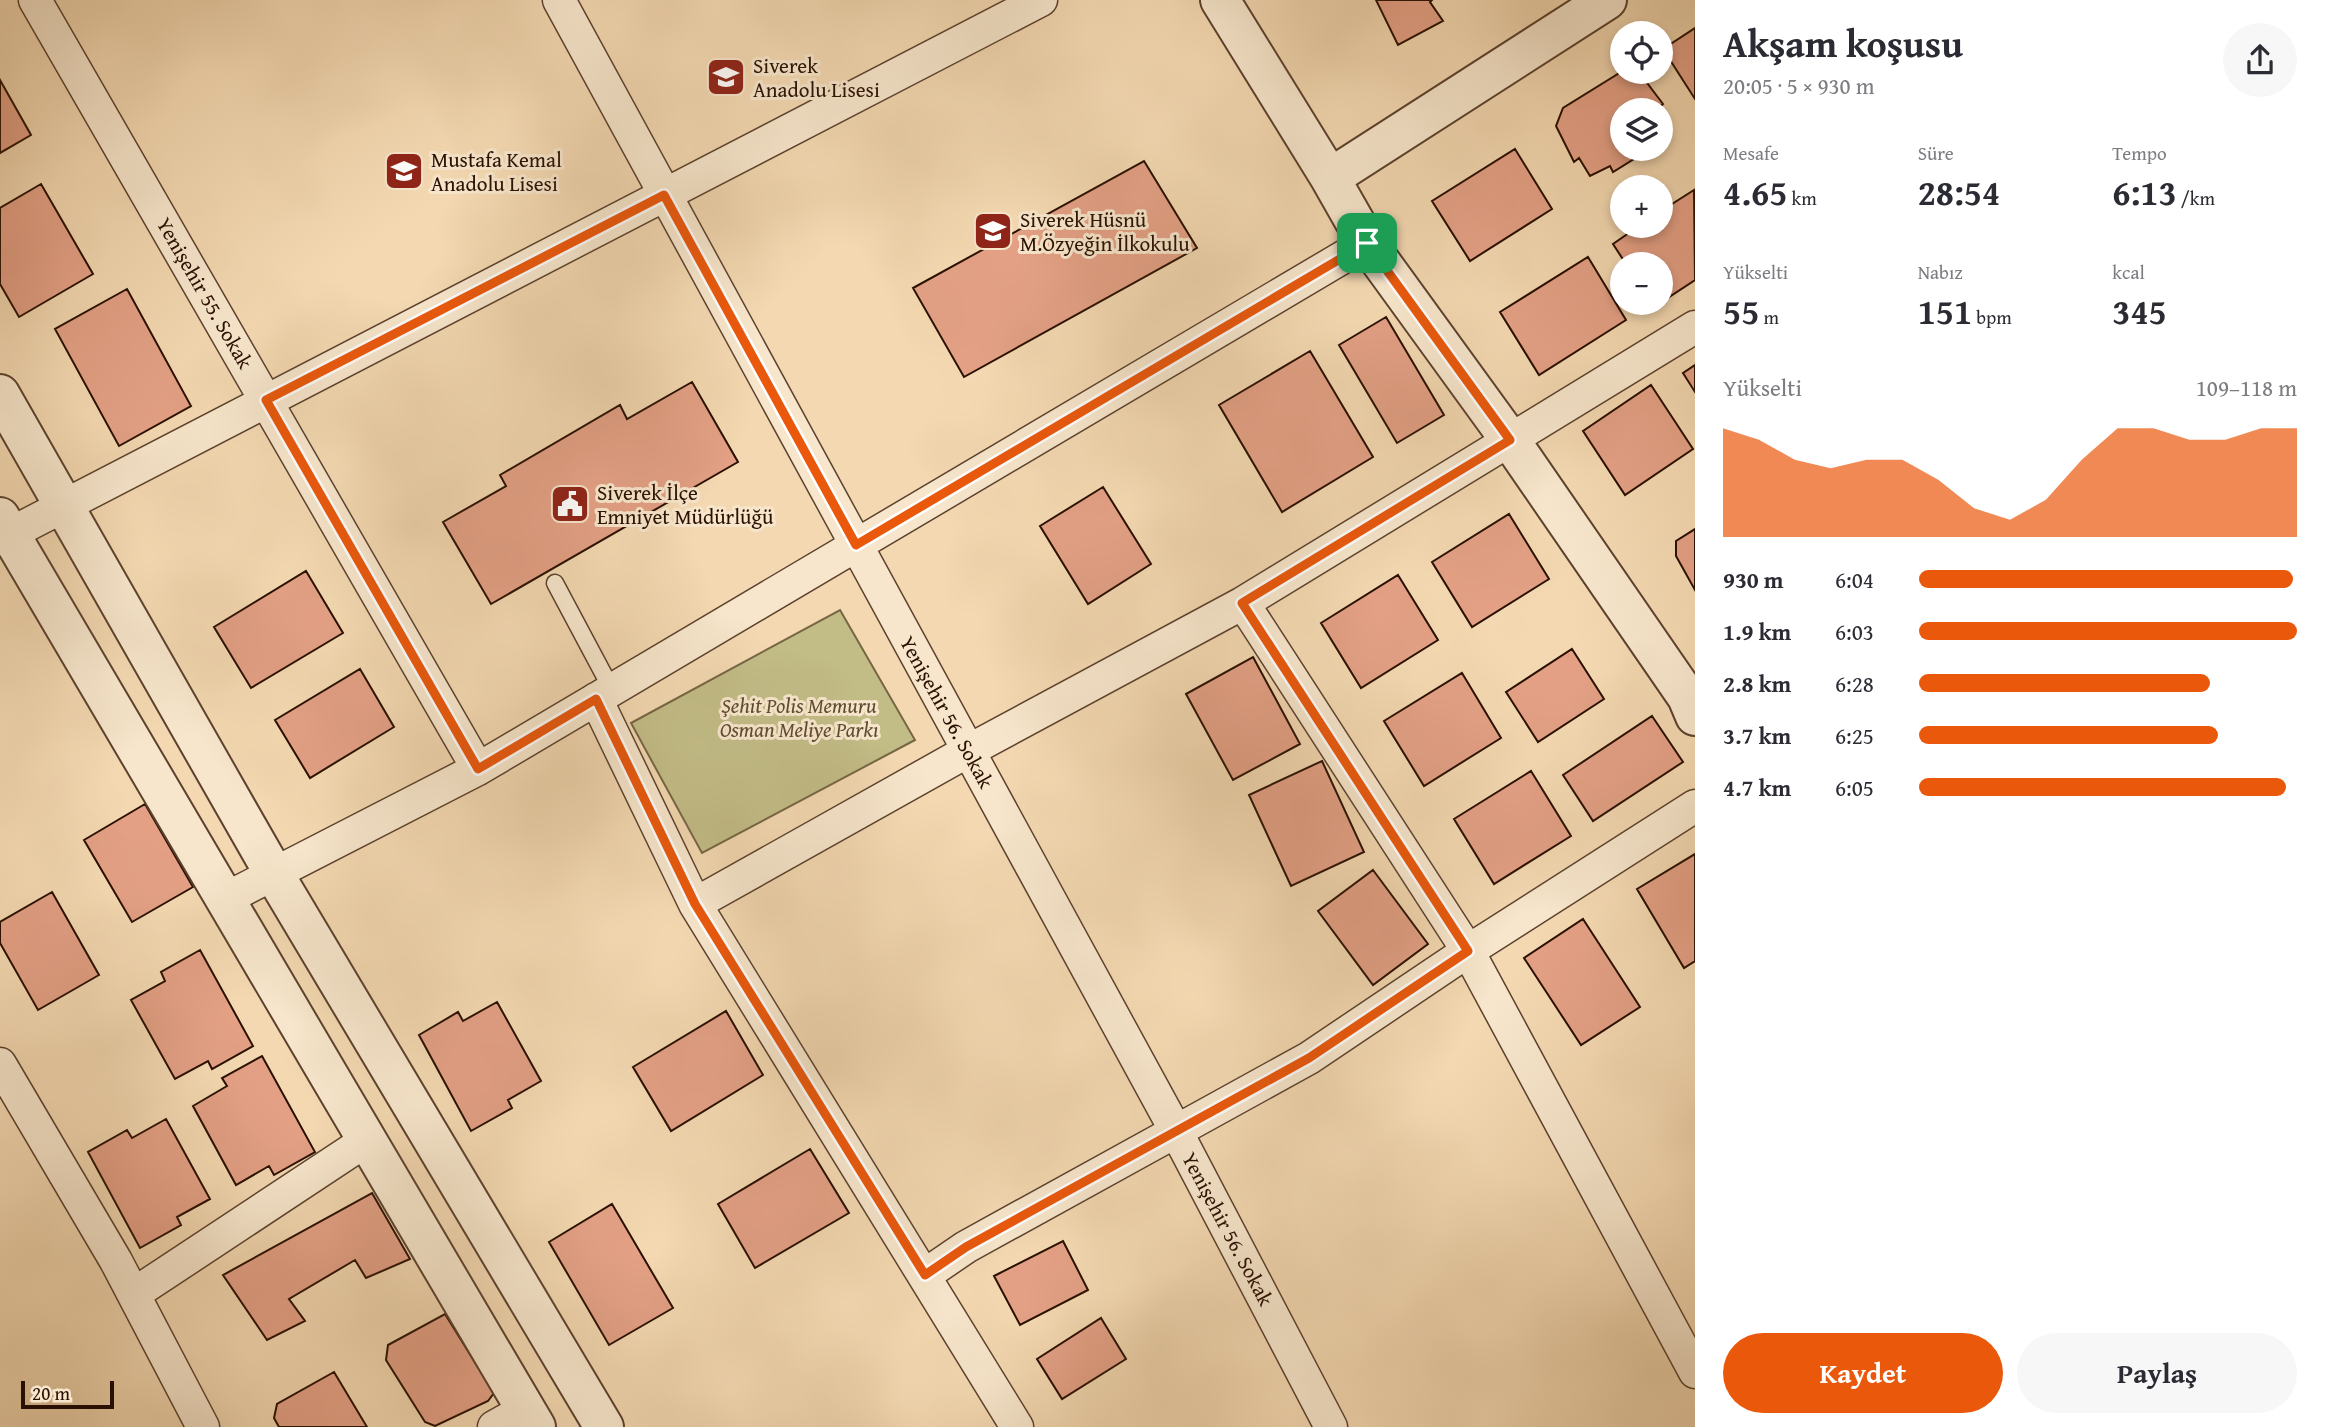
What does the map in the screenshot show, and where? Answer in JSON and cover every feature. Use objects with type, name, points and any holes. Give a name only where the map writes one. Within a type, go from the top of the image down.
[{"type":"street","name":"Yenişehir 55. Sokak","points":[[35,0],[478,769]]},
{"type":"street","name":"Yenişehir 56. Sokak","points":[[559,0],[1176,1131],[1331,1427]]},
{"type":"street","points":[[519,1421],[367,1140],[3,530],[65,507],[266,400],[1041,0]]},
{"type":"street","points":[[1220,0],[1367,243],[1510,440],[1692,702]]},
{"type":"street","points":[[1330,178],[1606,0]]},
{"type":"street","points":[[225,899],[478,769],[1367,243]]},
{"type":"street","points":[[695,904],[968,751],[1242,603],[1695,327]]},
{"type":"street","points":[[0,394],[274,874],[604,1427]]},
{"type":"street","points":[[1242,603],[1468,951],[1695,1372]]},
{"type":"street","points":[[604,695],[695,904],[1017,1427]]},
{"type":"street","points":[[925,1275],[966,1247],[1309,1058],[1468,951],[1695,806]]},
{"type":"street","points":[[0,1064],[116,1261],[203,1427]]},
{"type":"street","points":[[134,1294],[367,1140]]},
{"type":"lane","points":[[555,583],[604,695]]},
{"type":"green space","name":"Şehit Polis Memuru Osman Meliye Parkı","points":[[840,610],[915,740],[702,853],[631,723]]},
{"type":"building","points":[[1376,0],[1432,0],[1430,2],[1443,21],[1398,45]]},
{"type":"building","points":[[1695,28],[1695,99],[1673,65],[1673,42]]},
{"type":"building","points":[[1610,79],[1610,84],[1648,84],[1658,98],[1610,98],[1610,161],[1631,161],[1613,172],[1610,166],[1590,176],[1579,158],[1574,162],[1556,126],[1563,108]]},
{"type":"building","points":[[0,80],[31,135],[0,153]]},
{"type":"building","points":[[1515,149],[1552,209],[1470,261],[1432,201]]},
{"type":"building","points":[[1144,161],[1197,248],[964,377],[913,288]]},
{"type":"building","points":[[41,184],[93,274],[19,317],[0,284],[0,208]]},
{"type":"building","points":[[1694,190],[1695,280],[1673,294],[1673,252],[1618,252],[1613,244],[1622,238],[1673,238],[1673,203]]},
{"type":"building","points":[[1588,257],[1610,293],[1610,315],[1623,315],[1626,320],[1539,375],[1500,312]]},
{"type":"building","points":[[127,289],[191,406],[119,446],[55,329]]},
{"type":"building","points":[[1386,317],[1444,415],[1397,443],[1339,345]]},
{"type":"building","points":[[1310,351],[1373,457],[1282,512],[1219,405]]},
{"type":"building","points":[[1695,365],[1695,392],[1683,373]]},
{"type":"building","name":"Siverek İlçe Emniyet Müdürlüğü","points":[[692,382],[738,462],[491,604],[443,522],[506,486],[500,475],[620,405],[627,419]]},
{"type":"building","points":[[1651,385],[1693,449],[1625,495],[1583,431]]},
{"type":"building","points":[[1103,487],[1151,564],[1088,604],[1040,526]]},
{"type":"building","points":[[1509,514],[1549,579],[1472,627],[1432,562]]},
{"type":"building","points":[[1695,529],[1695,590],[1676,556],[1676,541]]},
{"type":"building","points":[[306,571],[343,633],[251,688],[214,627]]},
{"type":"building","points":[[1398,575],[1438,640],[1361,688],[1321,623]]},
{"type":"building","points":[[1572,649],[1604,699],[1538,742],[1506,692]]},
{"type":"building","points":[[1253,657],[1300,744],[1233,780],[1186,694]]},
{"type":"building","points":[[360,669],[394,727],[310,778],[275,720]]},
{"type":"building","points":[[1462,673],[1501,738],[1424,786],[1384,721]]},
{"type":"building","points":[[1652,716],[1683,762],[1593,821],[1563,775]]},
{"type":"building","points":[[1322,761],[1364,852],[1291,886],[1249,795]]},
{"type":"building","points":[[1531,771],[1571,836],[1494,884],[1454,819]]},
{"type":"building","points":[[145,804],[193,887],[132,922],[84,840]]},
{"type":"building","points":[[1695,854],[1695,961],[1684,968],[1637,889]]},
{"type":"building","points":[[1373,870],[1428,944],[1373,985],[1318,911]]},
{"type":"building","points":[[52,892],[99,975],[38,1010],[0,943],[0,922]]},
{"type":"building","points":[[1583,919],[1640,1007],[1581,1045],[1524,958]]},
{"type":"building","points":[[200,950],[253,1046],[212,1069],[208,1061],[175,1079],[131,1000],[165,981],[161,972]]},
{"type":"building","points":[[497,1002],[541,1081],[508,1100],[512,1108],[471,1131],[419,1035],[458,1012],[463,1021]]},
{"type":"building","points":[[726,1011],[763,1075],[671,1131],[633,1067]]},
{"type":"building","points":[[262,1056],[315,1152],[274,1175],[269,1166],[236,1185],[193,1106],[227,1086],[222,1078]]},
{"type":"building","points":[[166,1119],[210,1199],[177,1217],[181,1225],[140,1248],[88,1152],[127,1130],[132,1138]]},
{"type":"building","points":[[810,1149],[849,1213],[755,1268],[718,1204]]},
{"type":"building","points":[[372,1193],[410,1259],[366,1278],[355,1260],[289,1299],[305,1321],[267,1340],[223,1275]]},
{"type":"building","points":[[612,1204],[673,1308],[609,1345],[549,1242]]},
{"type":"building","points":[[1063,1241],[1088,1290],[1020,1325],[994,1276]]},
{"type":"building","points":[[445,1314],[494,1393],[488,1401],[435,1426],[425,1422],[386,1360],[388,1345]]},
{"type":"building","points":[[1101,1318],[1126,1359],[1062,1399],[1037,1359]]},
{"type":"building","points":[[334,1372],[367,1427],[279,1427],[274,1418],[277,1404]]},
{"type":"place","name":"Siverek Anadolu Lisesi","points":[[726,77]]},
{"type":"place","name":"Mustafa Kemal Anadolu Lisesi","points":[[404,171]]},
{"type":"place","name":"Siverek Hüsnü M.Özyeğin İlkokulu","points":[[993,231]]},
{"type":"place","name":"Siverek İlçe Emniyet Müdürlüğü","points":[[570,504]]},
{"type":"route","points":[[664,195],[856,545],[1367,243],[1510,440],[1242,603],[1468,951],[1309,1058],[966,1247],[925,1275],[695,904],[596,699],[478,769],[266,400],[664,195]]}]
